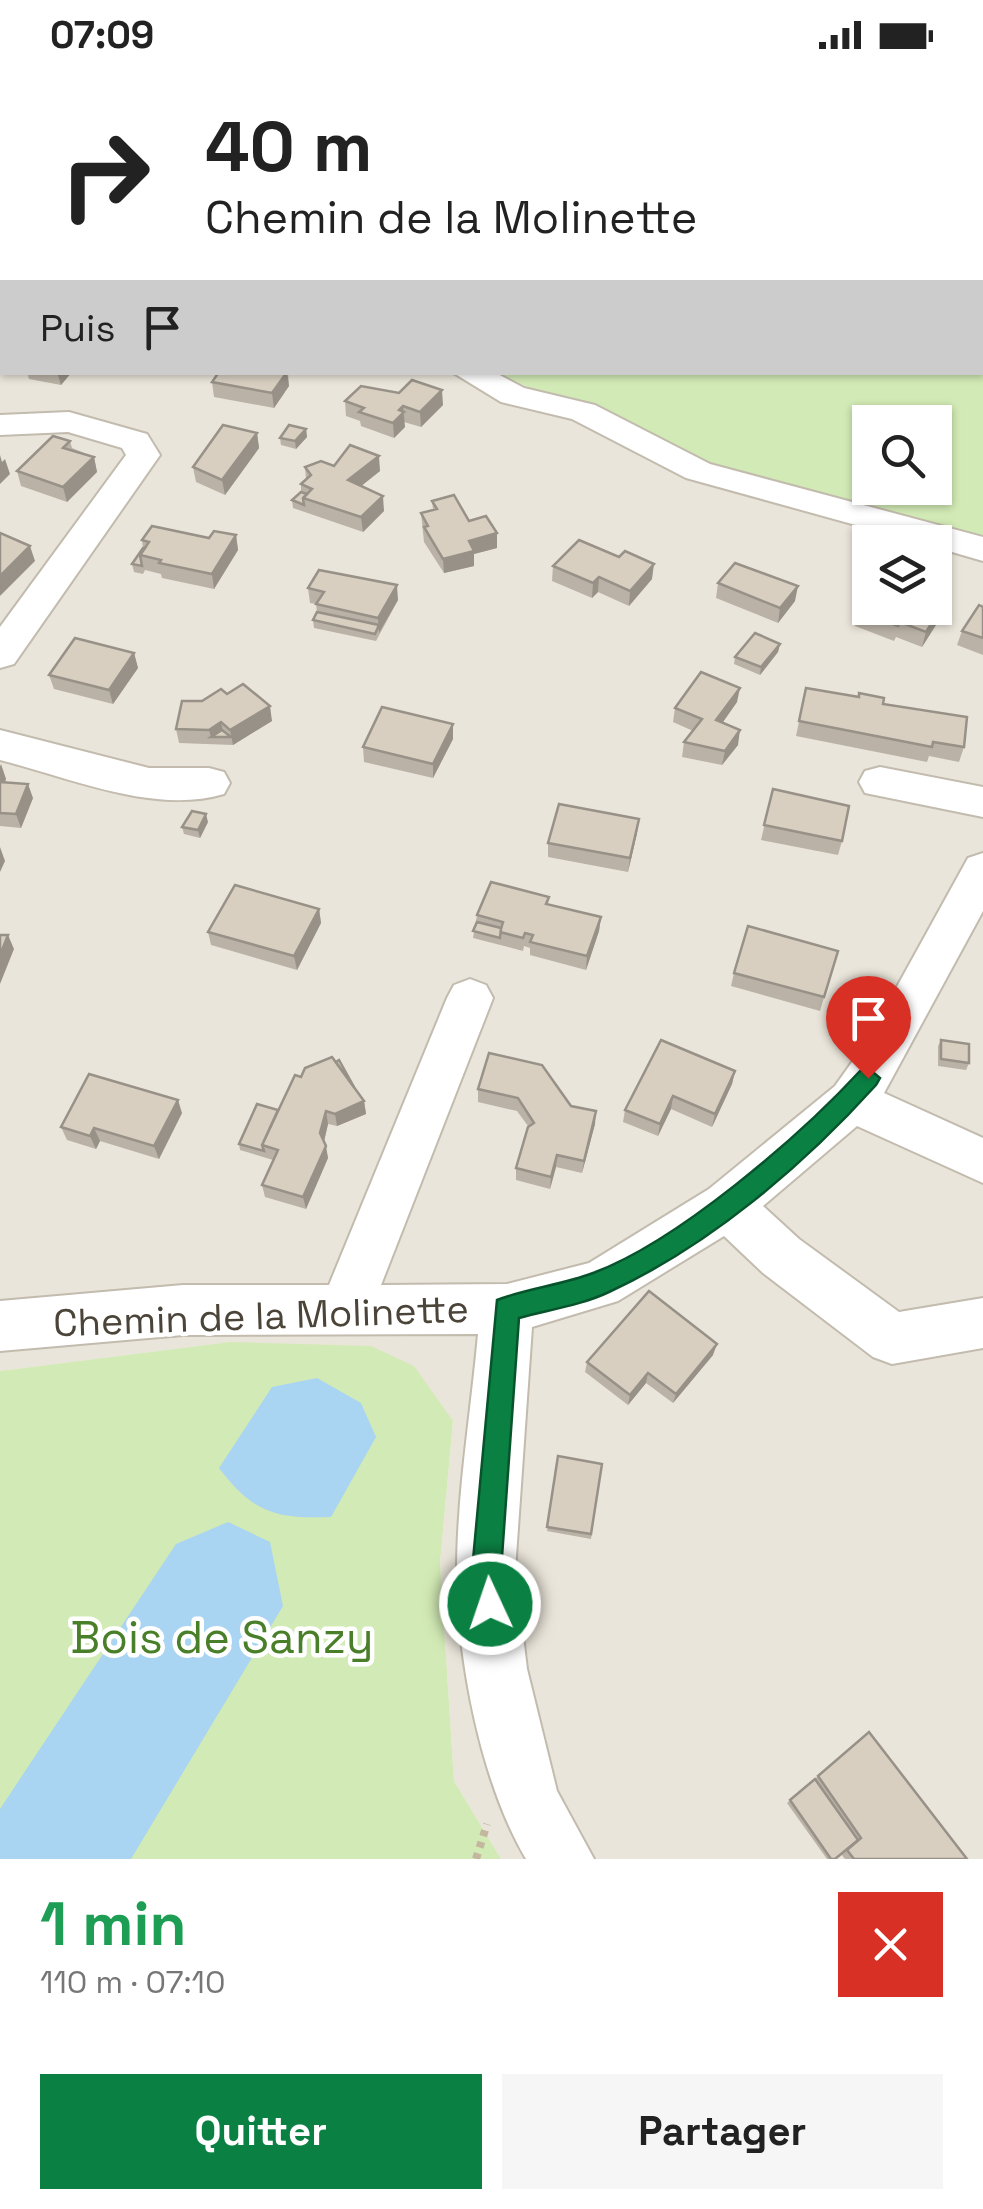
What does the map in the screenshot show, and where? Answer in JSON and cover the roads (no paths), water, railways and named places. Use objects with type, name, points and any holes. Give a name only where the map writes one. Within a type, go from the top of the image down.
[{"type":"street","points":[[474,375],[513,395],[584,412],[698,470],[983,548]]},
{"type":"street","points":[[0,425],[69,422],[135,440],[143,454],[0,655]]},
{"type":"street","points":[[0,745],[149,783],[210,783]]},
{"type":"street","points":[[880,782],[983,802]]},
{"type":"street","name":"Chemin de la Molinette","points":[[0,1326],[183,1310],[507,1308],[600,1284],[678,1240],[727,1205],[852,1100],[884,1055],[983,870]]},
{"type":"street","points":[[346,1306],[470,998]]},
{"type":"street","points":[[852,1100],[983,1161]]},
{"type":"street","points":[[727,1205],[781,1256],[892,1339],[983,1323]]},
{"type":"street","points":[[507,1308],[486,1571],[497,1669],[528,1803],[562,1859]]},
{"type":"water","points":[[317,1378],[361,1403],[376,1437],[331,1517],[295,1517],[267,1510],[243,1495],[219,1468],[272,1387]]},
{"type":"water","points":[[228,1522],[270,1542],[283,1606],[131,1859],[0,1859],[0,1809],[176,1544]]},
{"type":"park label","name":"Bois de Sanzy","points":[[222,1637]]}]
